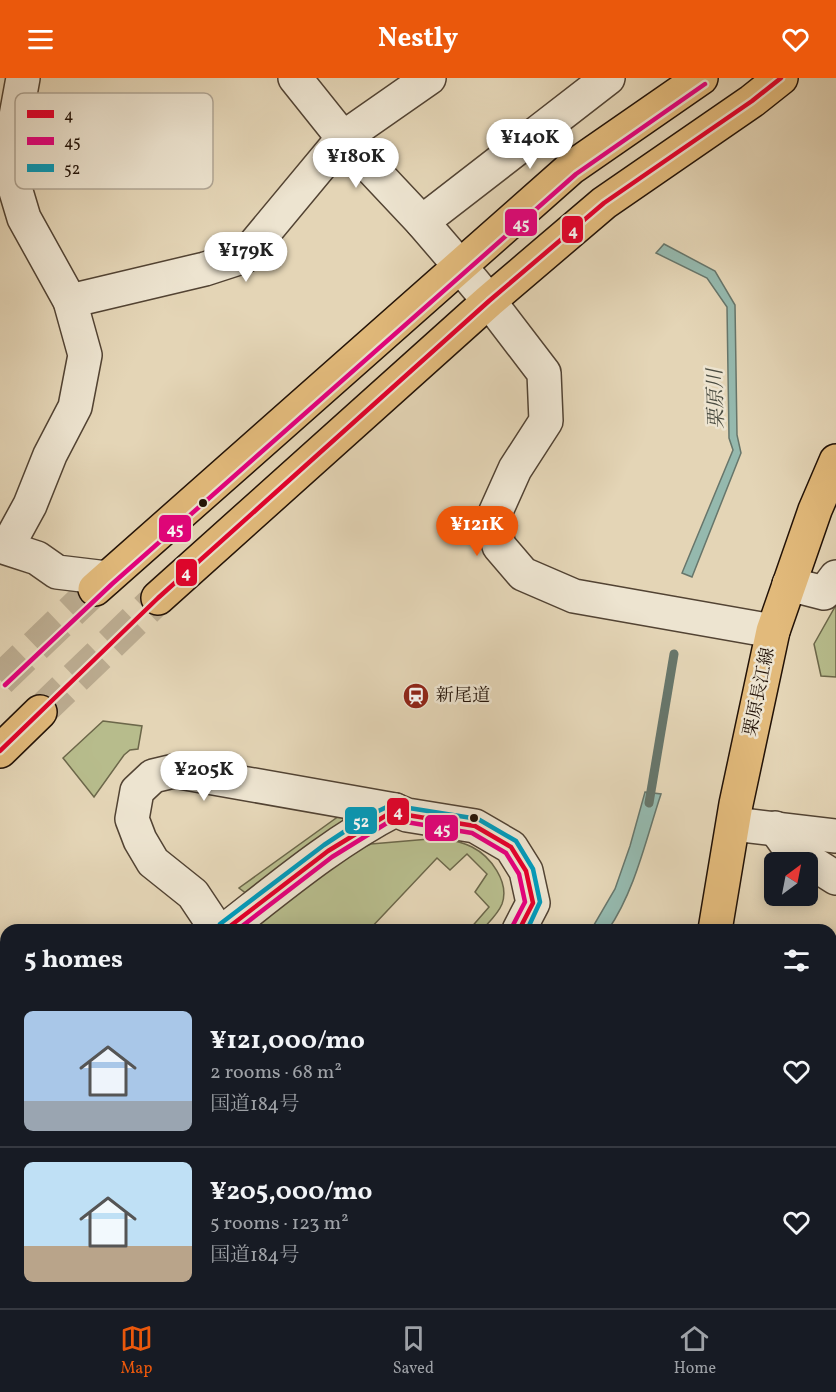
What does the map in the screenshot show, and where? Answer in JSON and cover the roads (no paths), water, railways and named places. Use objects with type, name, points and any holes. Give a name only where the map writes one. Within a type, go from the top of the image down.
[{"type":"main road","points":[[101,584],[571,168],[701,78]]},
{"type":"main road","points":[[158,598],[489,301],[604,203],[752,101],[781,78]]},
{"type":"main road","name":"栗原長江線","points":[[717,924],[736,804],[773,631],[815,510],[836,462]]},
{"type":"main road","points":[[0,751],[40,712]]},
{"type":"street","points":[[19,93],[23,78]]},
{"type":"street","points":[[295,78],[344,138],[459,265],[544,374],[546,421],[515,469],[493,518],[499,546],[523,574],[574,596],[773,631]]},
{"type":"street","points":[[70,301],[205,269],[245,256],[344,138],[429,78]]},
{"type":"street","points":[[422,222],[608,78]]},
{"type":"street","points":[[15,108],[5,146],[15,188]]},
{"type":"street","points":[[15,189],[24,218],[70,301],[85,355],[75,407],[50,456],[30,505],[3,547],[37,558],[57,572],[101,584]]},
{"type":"street","points":[[789,584],[824,593],[836,577]]},
{"type":"street","points":[[214,924],[193,894],[153,862],[140,840],[132,819],[137,791],[153,776],[174,771],[475,826],[512,847],[526,871],[533,903],[522,924]]},
{"type":"street","points":[[233,924],[312,863],[368,824],[394,810]]},
{"type":"street","points":[[734,824],[836,836]]},
{"type":"street","points":[[775,828],[790,849],[836,878]]},
{"type":"water","points":[[664,244],[715,271],[735,305],[737,435],[741,453],[692,577],[682,573],[733,450],[729,438],[727,307],[707,278],[656,253]]},
{"type":"water","points":[[645,792],[661,794],[626,899],[612,924],[595,924],[615,889]]},
{"type":"waterway","name":"栗原川","points":[[649,803],[674,654]]},
{"type":"tunnel","points":[[0,680],[95,589]]},
{"type":"tunnel","points":[[40,712],[158,598]]},
{"type":"place","name":"新尾道","points":[[416,696]]}]
